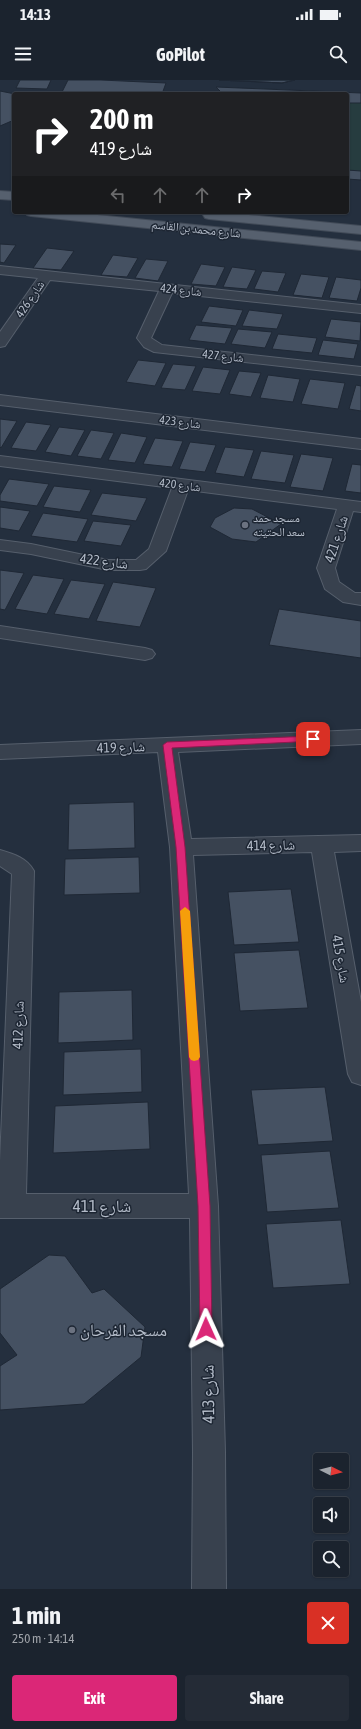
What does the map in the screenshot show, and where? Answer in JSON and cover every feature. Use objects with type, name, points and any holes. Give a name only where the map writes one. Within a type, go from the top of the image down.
[{"type":"main road","points":[[0,195],[12,196]]},
{"type":"main road","name":"شارع محمد بن القاسم","points":[[50,214],[361,246]]},
{"type":"main road","name":"شارع محمد بن القاسم","points":[[194,214],[361,230]]},
{"type":"street","name":"شارع 424","points":[[0,270],[361,309]]},
{"type":"street","name":"شارع 426","points":[[0,343],[4,329],[46,276]]},
{"type":"street","name":"شارع 427","points":[[167,288],[144,338],[149,344],[159,349],[361,371]]},
{"type":"street","name":"شارع 423","points":[[0,400],[361,444]]},
{"type":"street","name":"شارع 420","points":[[0,461],[354,507]]},
{"type":"street","name":"شارع 422","points":[[0,545],[31,549],[108,565],[140,565],[157,551],[182,485]]},
{"type":"street","name":"شارع 421","points":[[354,507],[326,568],[331,585],[350,598],[361,599]]},
{"type":"street","points":[[0,632],[145,654]]},
{"type":"street","name":"شارع 419","points":[[0,752],[361,737]]},
{"type":"street","name":"شارع 413","points":[[167,745],[181,847],[204,1206],[209,1452],[209,1589]]},
{"type":"street","name":"شارع 414","points":[[181,847],[361,843]]},
{"type":"street","name":"شارع 415","points":[[322,845],[361,1074]]},
{"type":"street","name":"شارع 412","points":[[0,858],[10,861],[23,871],[6,1205]]},
{"type":"street","name":"شارع 411","points":[[6,1205],[204,1206]]},
{"type":"green space","points":[[216,87],[337,92],[310,92]]},
{"type":"green space","points":[[349,93],[361,93],[361,180],[349,179]]},
{"type":"building","points":[[20,80],[51,80],[47,89],[16,88]]},
{"type":"building","points":[[68,80],[166,83],[163,92],[62,92]]},
{"type":"building","points":[[219,80],[295,80],[282,83]]},
{"type":"building","points":[[219,80],[295,80],[282,83]]},
{"type":"building","points":[[216,87],[337,92],[221,92]]},
{"type":"building","points":[[0,91],[12,93],[12,121],[0,126]]},
{"type":"building","points":[[349,93],[361,93],[361,103],[349,103]]},
{"type":"building","points":[[349,170],[361,171],[361,180],[349,179]]},
{"type":"building","points":[[0,244],[16,245],[4,263],[0,262]]},
{"type":"building","points":[[47,248],[74,251],[61,270],[33,268]]},
{"type":"building","points":[[113,255],[138,258],[127,277],[101,275]]},
{"type":"building","points":[[146,259],[168,261],[158,281],[135,278]]},
{"type":"building","points":[[201,264],[225,267],[216,286],[191,284]]},
{"type":"building","points":[[232,267],[256,270],[247,289],[223,287]]},
{"type":"building","points":[[262,271],[286,273],[278,292],[254,289]]},
{"type":"building","points":[[301,274],[329,277],[322,298],[293,295]]},
{"type":"building","points":[[336,277],[361,280],[361,288],[357,301],[329,298]]},
{"type":"building","points":[[209,306],[243,310],[236,326],[201,322]]},
{"type":"building","points":[[249,310],[283,314],[277,329],[242,326]]},
{"type":"building","points":[[331,319],[361,322],[360,341],[325,337]]},
{"type":"building","points":[[196,325],[232,328],[225,344],[189,340]]},
{"type":"building","points":[[238,329],[272,332],[265,348],[231,344]]},
{"type":"building","points":[[278,334],[317,338],[312,353],[272,349]]},
{"type":"building","points":[[323,340],[358,344],[354,359],[318,355]]},
{"type":"building","points":[[138,360],[166,363],[155,386],[126,382]]},
{"type":"building","points":[[173,364],[196,366],[185,390],[161,388]]},
{"type":"building","points":[[203,367],[230,370],[220,394],[192,391]]},
{"type":"building","points":[[239,371],[261,373],[251,397],[229,394]]},
{"type":"building","points":[[268,375],[300,379],[293,402],[260,398]]},
{"type":"building","points":[[310,379],[345,383],[338,409],[301,404]]},
{"type":"building","points":[[356,385],[361,386],[361,411],[349,409]]},
{"type":"building","points":[[0,419],[17,421],[1,448],[0,447]]},
{"type":"building","points":[[26,422],[51,425],[36,451],[11,448]]},
{"type":"building","points":[[59,427],[85,430],[71,456],[45,452]]},
{"type":"building","points":[[91,430],[114,433],[101,459],[77,456]]},
{"type":"building","points":[[121,433],[147,437],[135,463],[108,460]]},
{"type":"building","points":[[155,438],[183,441],[172,467],[143,464]]},
{"type":"building","points":[[190,442],[216,445],[205,472],[179,469]]},
{"type":"building","points":[[225,447],[254,450],[244,477],[215,473]]},
{"type":"building","points":[[261,451],[294,455],[285,483],[251,479]]},
{"type":"building","points":[[301,454],[333,458],[323,491],[290,487]]},
{"type":"building","points":[[352,464],[361,465],[361,493],[345,491]]},
{"type":"building","points":[[9,479],[49,484],[37,506],[0,501],[0,495]]},
{"type":"building","points":[[54,486],[91,490],[80,512],[43,507]]},
{"type":"building","points":[[102,493],[147,498],[136,521],[91,515]]},
{"type":"building","points":[[0,507],[30,511],[19,531],[0,528]]},
{"type":"building","name":"مسجد حمد سعد الحتيته","points":[[234,508],[252,509],[281,524],[256,542],[232,539],[210,527],[215,518]]},
{"type":"building","points":[[43,513],[88,519],[77,542],[31,536]]},
{"type":"building","points":[[93,521],[131,525],[121,546],[84,541]]},
{"type":"building","points":[[0,570],[24,573],[5,610],[0,609]]},
{"type":"building","points":[[33,575],[64,579],[47,614],[15,609]]},
{"type":"building","points":[[71,580],[105,584],[89,619],[54,614]]},
{"type":"building","points":[[113,582],[156,588],[140,627],[96,621]]},
{"type":"building","points":[[279,609],[361,621],[361,658],[269,645]]},
{"type":"building","points":[[134,802],[135,848],[68,850],[69,804]]},
{"type":"building","points":[[139,857],[140,893],[64,895],[65,859]]},
{"type":"building","points":[[291,889],[299,942],[234,945],[228,892]]},
{"type":"building","points":[[299,950],[308,1008],[240,1011],[234,953]]},
{"type":"building","points":[[132,990],[133,1040],[58,1043],[59,992]]},
{"type":"building","points":[[141,1049],[142,1092],[63,1095],[64,1052]]},
{"type":"building","points":[[325,1087],[333,1141],[258,1145],[251,1090]]},
{"type":"building","points":[[148,1102],[150,1149],[53,1153],[55,1106]]},
{"type":"building","points":[[330,1151],[339,1208],[267,1212],[261,1155]]},
{"type":"building","points":[[341,1220],[350,1284],[273,1288],[266,1224]]},
{"type":"building","name":"مسجد الفرحان","points":[[49,1255],[65,1256],[92,1293],[104,1289],[145,1327],[141,1357],[84,1404],[0,1410],[0,1366],[17,1355],[0,1333],[0,1289]]},
{"type":"slow traffic","points":[[185,911],[194,1057]]},
{"type":"place","name":"مسجد حمد سعد الحتيته","points":[[245,525]]},
{"type":"place","name":"مسجد الفرحان","points":[[72,1330]]},
{"type":"route","points":[[206,1329],[204,1206],[181,847],[167,745],[313,739]]}]
